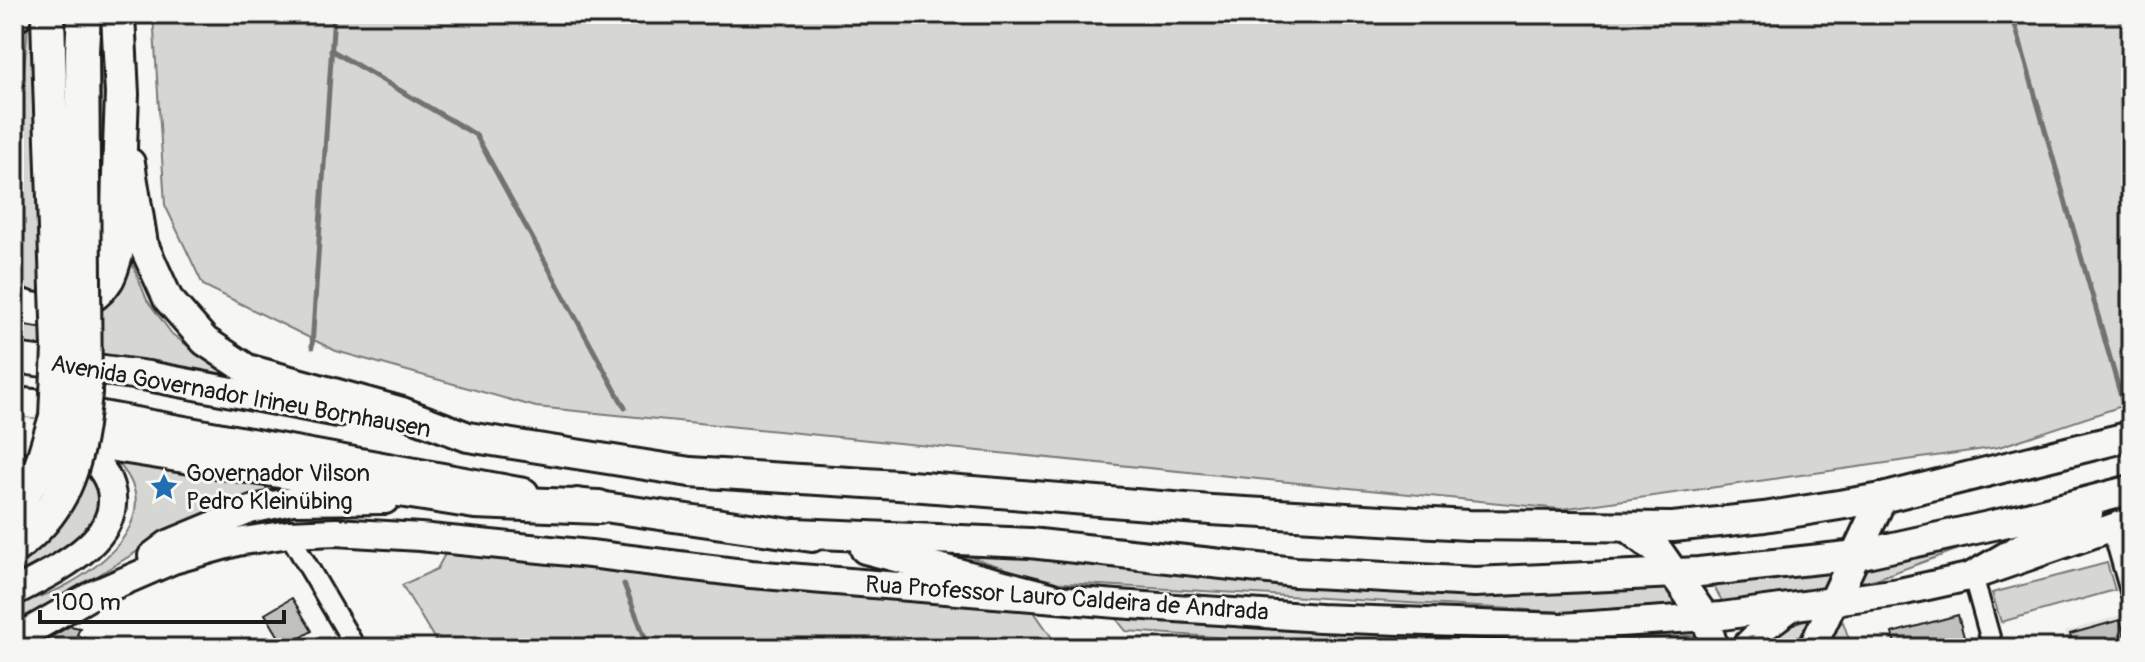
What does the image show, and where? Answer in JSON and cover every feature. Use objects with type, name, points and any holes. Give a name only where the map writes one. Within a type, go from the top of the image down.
[{"type":"highway","points":[[14,509],[41,466],[56,417],[59,348],[48,14]]},
{"type":"highway","points":[[14,547],[26,538],[60,499],[75,465],[80,442],[85,393],[84,14]]},
{"type":"highway","points":[[14,303],[25,309],[45,311],[65,308],[88,299],[107,279],[116,255],[122,94],[118,14]]},
{"type":"highway","points":[[14,433],[71,438],[475,502],[599,507]]},
{"type":"main road","points":[[122,94],[135,206],[143,244],[168,299],[186,323],[205,341],[247,369],[402,412],[468,437],[690,472],[1241,512],[1468,525],[1673,527],[1764,517],[1882,498],[2131,436]]},
{"type":"main road","name":"Avenida Governador Irineu Bornhausen","points":[[14,358],[148,376],[468,437]]},
{"type":"main road","name":"Avenida Governador Irineu Bornhausen","points":[[14,402],[599,507],[795,533]]},
{"type":"main road","points":[[14,592],[89,548],[108,516],[112,500],[110,485],[97,464],[71,438]]},
{"type":"main road","points":[[795,533],[1030,543],[1295,572],[1475,582],[1675,573],[1857,555],[2012,521],[2127,491]]},
{"type":"main road","points":[[1973,576],[2127,491]]},
{"type":"main road","points":[[1812,648],[1882,498]]},
{"type":"main road","points":[[103,590],[168,544],[250,510],[292,501],[475,502]]},
{"type":"main road","name":"Rua Professor Lauro Caldeira de Andrada","points":[[14,640],[103,590],[173,560],[237,542],[289,534],[336,532],[420,537],[751,574],[1320,618],[1562,627],[1705,618],[1900,592],[1973,576],[2121,525]]},
{"type":"main road","points":[[1627,527],[1646,540],[1675,573],[1705,618],[1715,648]]},
{"type":"main road","points":[[795,533],[1050,597]]},
{"type":"main road","points":[[1744,648],[1790,608]]},
{"type":"main road","points":[[1562,627],[1591,648]]},
{"type":"street","points":[[2121,525],[2131,595]]},
{"type":"street","points":[[289,534],[356,648]]},
{"type":"street","points":[[1973,576],[1993,648]]},
{"type":"shaded area","points":[[29,14],[34,14],[37,131],[100,131],[103,32],[109,182],[106,257],[41,301],[14,290],[14,132],[20,111]]},
{"type":"shaded area","points":[[153,14],[2131,14],[2131,403],[1999,447],[1561,509],[536,407],[336,351],[203,285],[165,205]]},
{"type":"shaded area","points":[[128,253],[147,300],[172,334],[233,380],[44,346],[14,344],[14,310]]},
{"type":"shaded area","points":[[14,416],[41,418],[91,474],[99,492],[98,508],[77,537],[14,579]]},
{"type":"shaded area","points":[[115,460],[265,478],[267,497],[226,506],[187,521],[14,627],[14,606],[55,591],[79,578],[113,551],[126,534],[134,517],[136,499],[130,479]]},
{"type":"shaded area","points":[[2031,523],[1879,578],[1846,586],[1858,558]]},
{"type":"shaded area","points":[[445,554],[1032,609],[1057,645],[1056,648],[440,648],[402,585],[437,569]]},
{"type":"shaded area","points":[[1080,555],[1664,583],[1683,609],[1581,613],[1048,582],[970,557]]},
{"type":"shaded area","points":[[2107,563],[2115,590],[2001,622],[1992,593]]},
{"type":"shaded area","points":[[1832,566],[1819,596],[1725,606],[1710,580]]},
{"type":"shaded area","points":[[1111,612],[1535,643],[1555,648],[1376,648],[1126,631]]},
{"type":"shaded area","points":[[2124,614],[2131,648],[2069,648],[2065,632]]},
{"type":"shaded area","points":[[1816,616],[1801,648],[1757,648],[1776,632]]},
{"type":"shaded area","points":[[1843,622],[1852,648],[1826,648],[1833,627]]},
{"type":"shaded area","points":[[1701,635],[1706,648],[1616,648],[1609,641]]},
{"type":"building","points":[[292,598],[312,631],[285,647],[265,614]]},
{"type":"building","points":[[1958,615],[1967,648],[1896,648],[1892,633]]},
{"type":"building","points":[[2120,620],[2127,643],[2110,648],[2074,648],[2070,634]]},
{"type":"building","points":[[70,626],[80,628],[77,635],[107,648],[32,648]]},
{"type":"waterway","points":[[312,347],[334,14]]},
{"type":"waterway","points":[[2012,14],[2122,400]]},
{"type":"waterway","points":[[331,50],[476,135],[625,408]]},
{"type":"waterway","points":[[624,584],[649,648]]},
{"type":"place","name":"Governador Vilson Pedro Kleinübing","points":[[164,487]]}]
